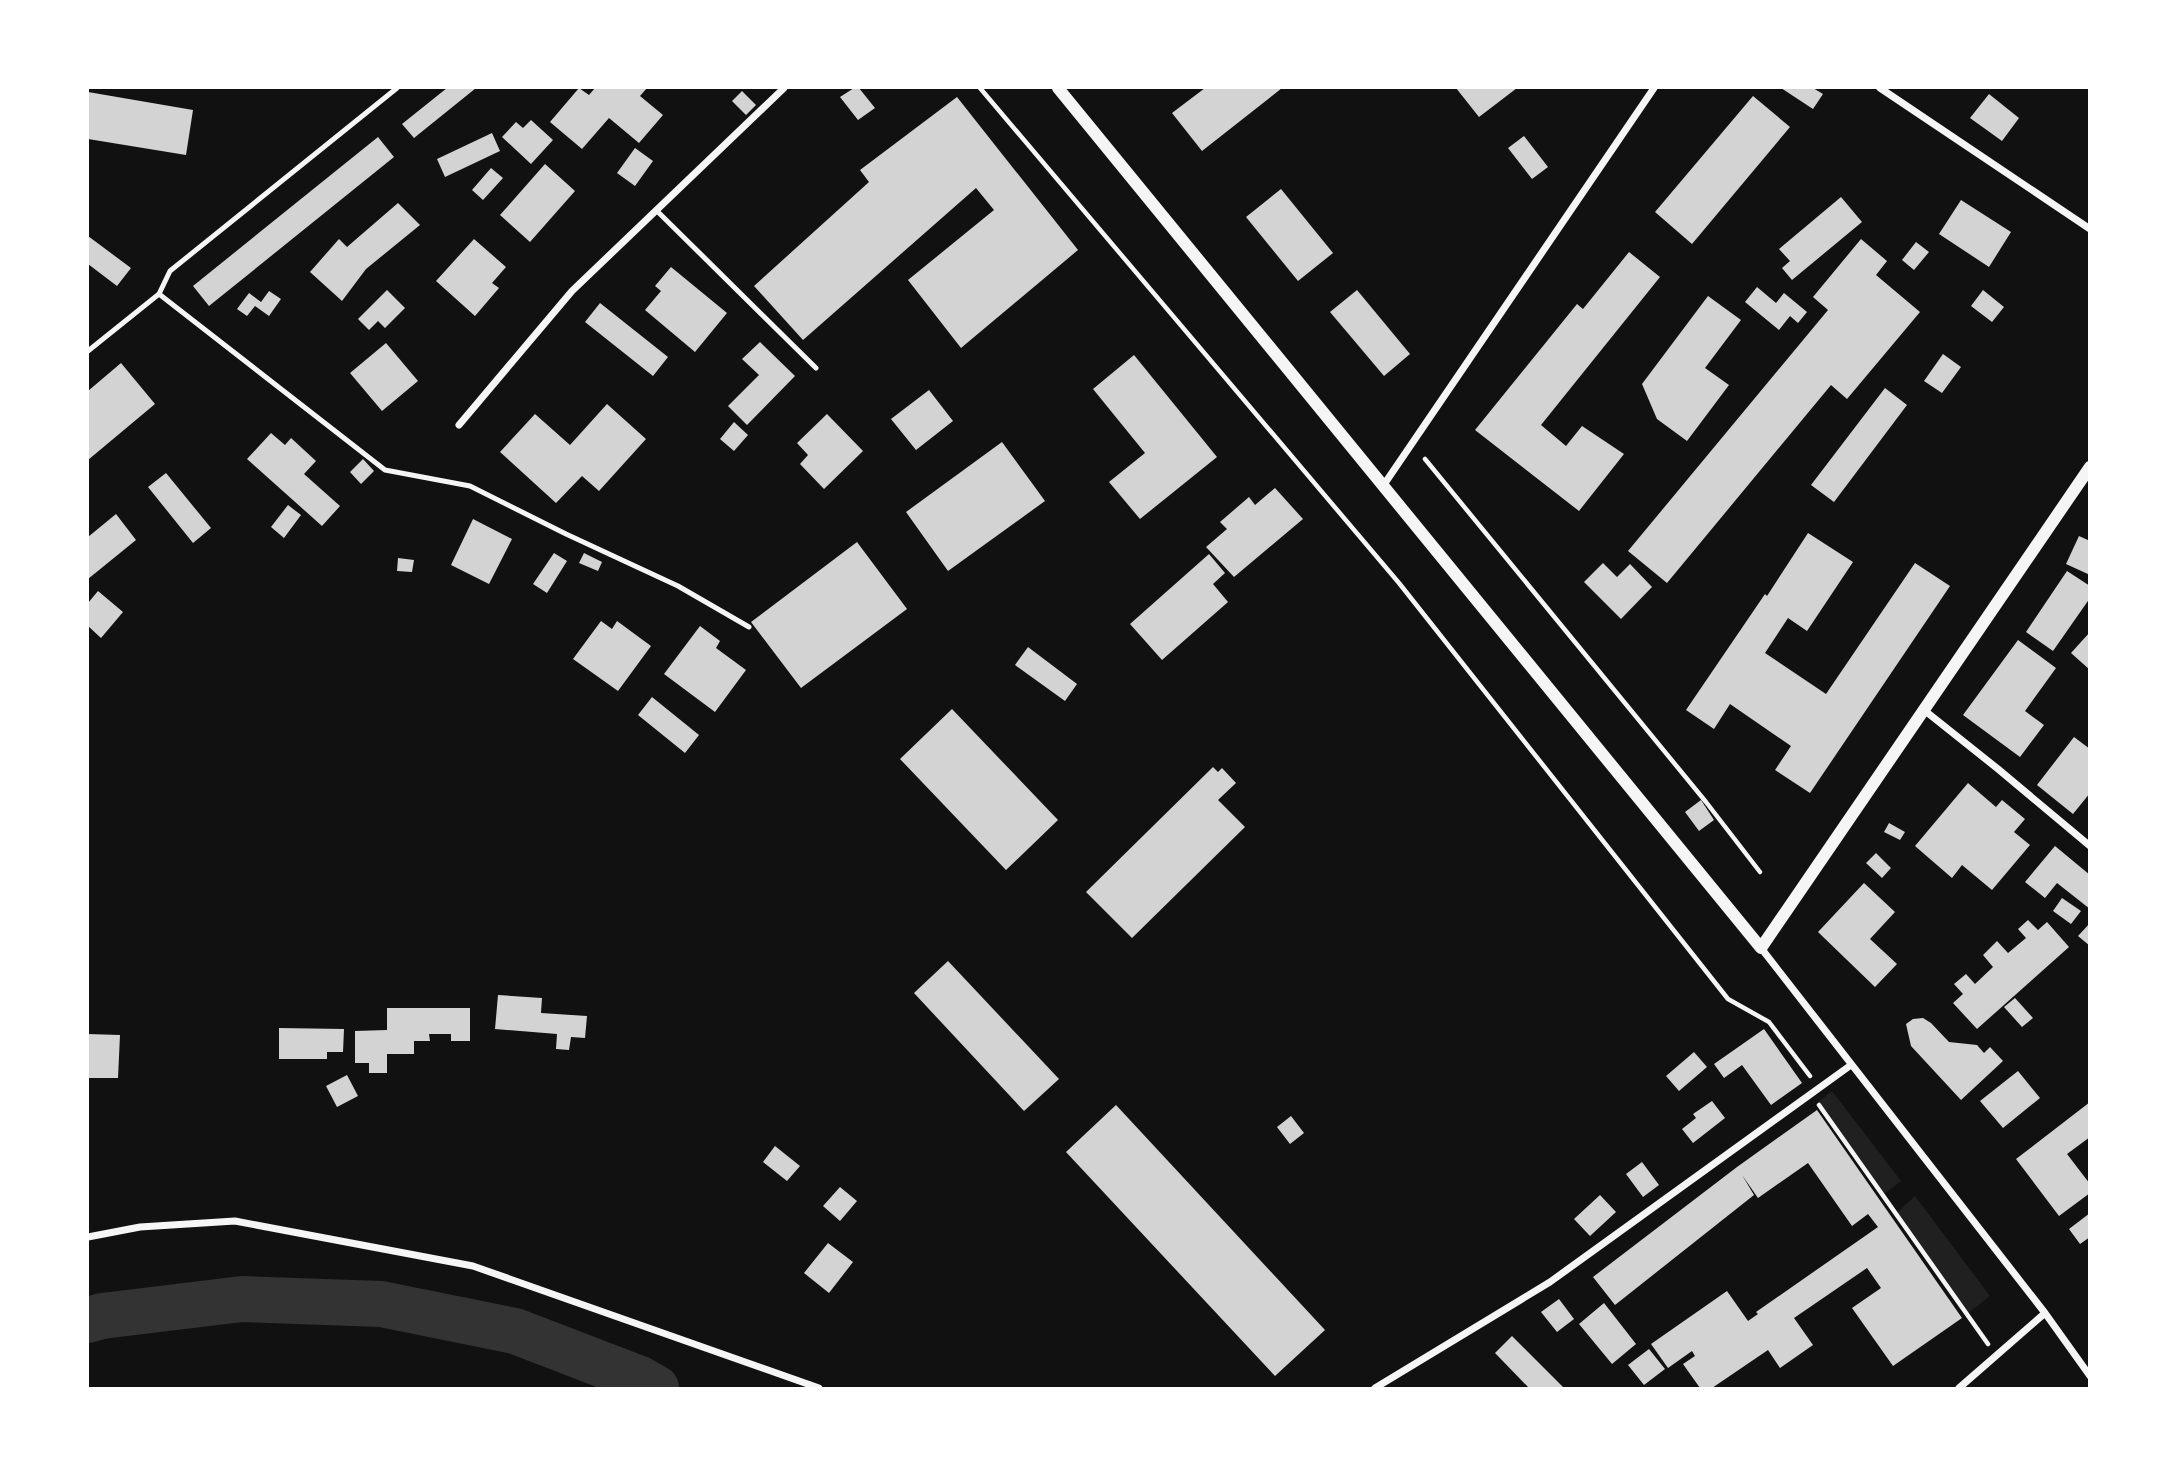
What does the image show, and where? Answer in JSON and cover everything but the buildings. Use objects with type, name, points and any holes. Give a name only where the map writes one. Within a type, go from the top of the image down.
[{"type":"street","points":[[460,425],[572,291],[784,88]]},
{"type":"street","points":[[1058,88],[1761,948],[2045,1313],[2090,1376]]},
{"type":"street","points":[[1383,486],[1654,88]]},
{"type":"street","points":[[1880,88],[2090,229]]},
{"type":"street","points":[[1761,948],[2090,467]]},
{"type":"street","points":[[1924,710],[2090,846]]},
{"type":"street","points":[[1375,1388],[1550,1282],[1851,1065]]},
{"type":"street","points":[[88,1237],[140,1227],[235,1222],[473,1266],[820,1388]]},
{"type":"street","points":[[1959,1388],[2045,1313]]},
{"type":"lane","points":[[88,351],[159,294],[170,271],[397,88]]},
{"type":"lane","points":[[656,210],[816,368]]},
{"type":"lane","points":[[159,294],[385,470],[470,486],[678,586],[749,627]]},
{"type":"path","points":[[980,88],[1399,583],[1728,999],[1769,1022],[1819,1088],[1816,1101],[1996,1356]]},
{"type":"path","points":[[1424,459],[1706,802],[1760,872]]},
{"type":"shaded area","points":[[1832,1091],[1901,1181],[1884,1194],[1818,1102]]},
{"type":"shaded area","points":[[1915,1196],[1990,1296],[1967,1314],[1896,1214]]},
{"type":"waterway","points":[[88,1320],[242,1299],[381,1304],[515,1331],[640,1379],[656,1388]]}]
